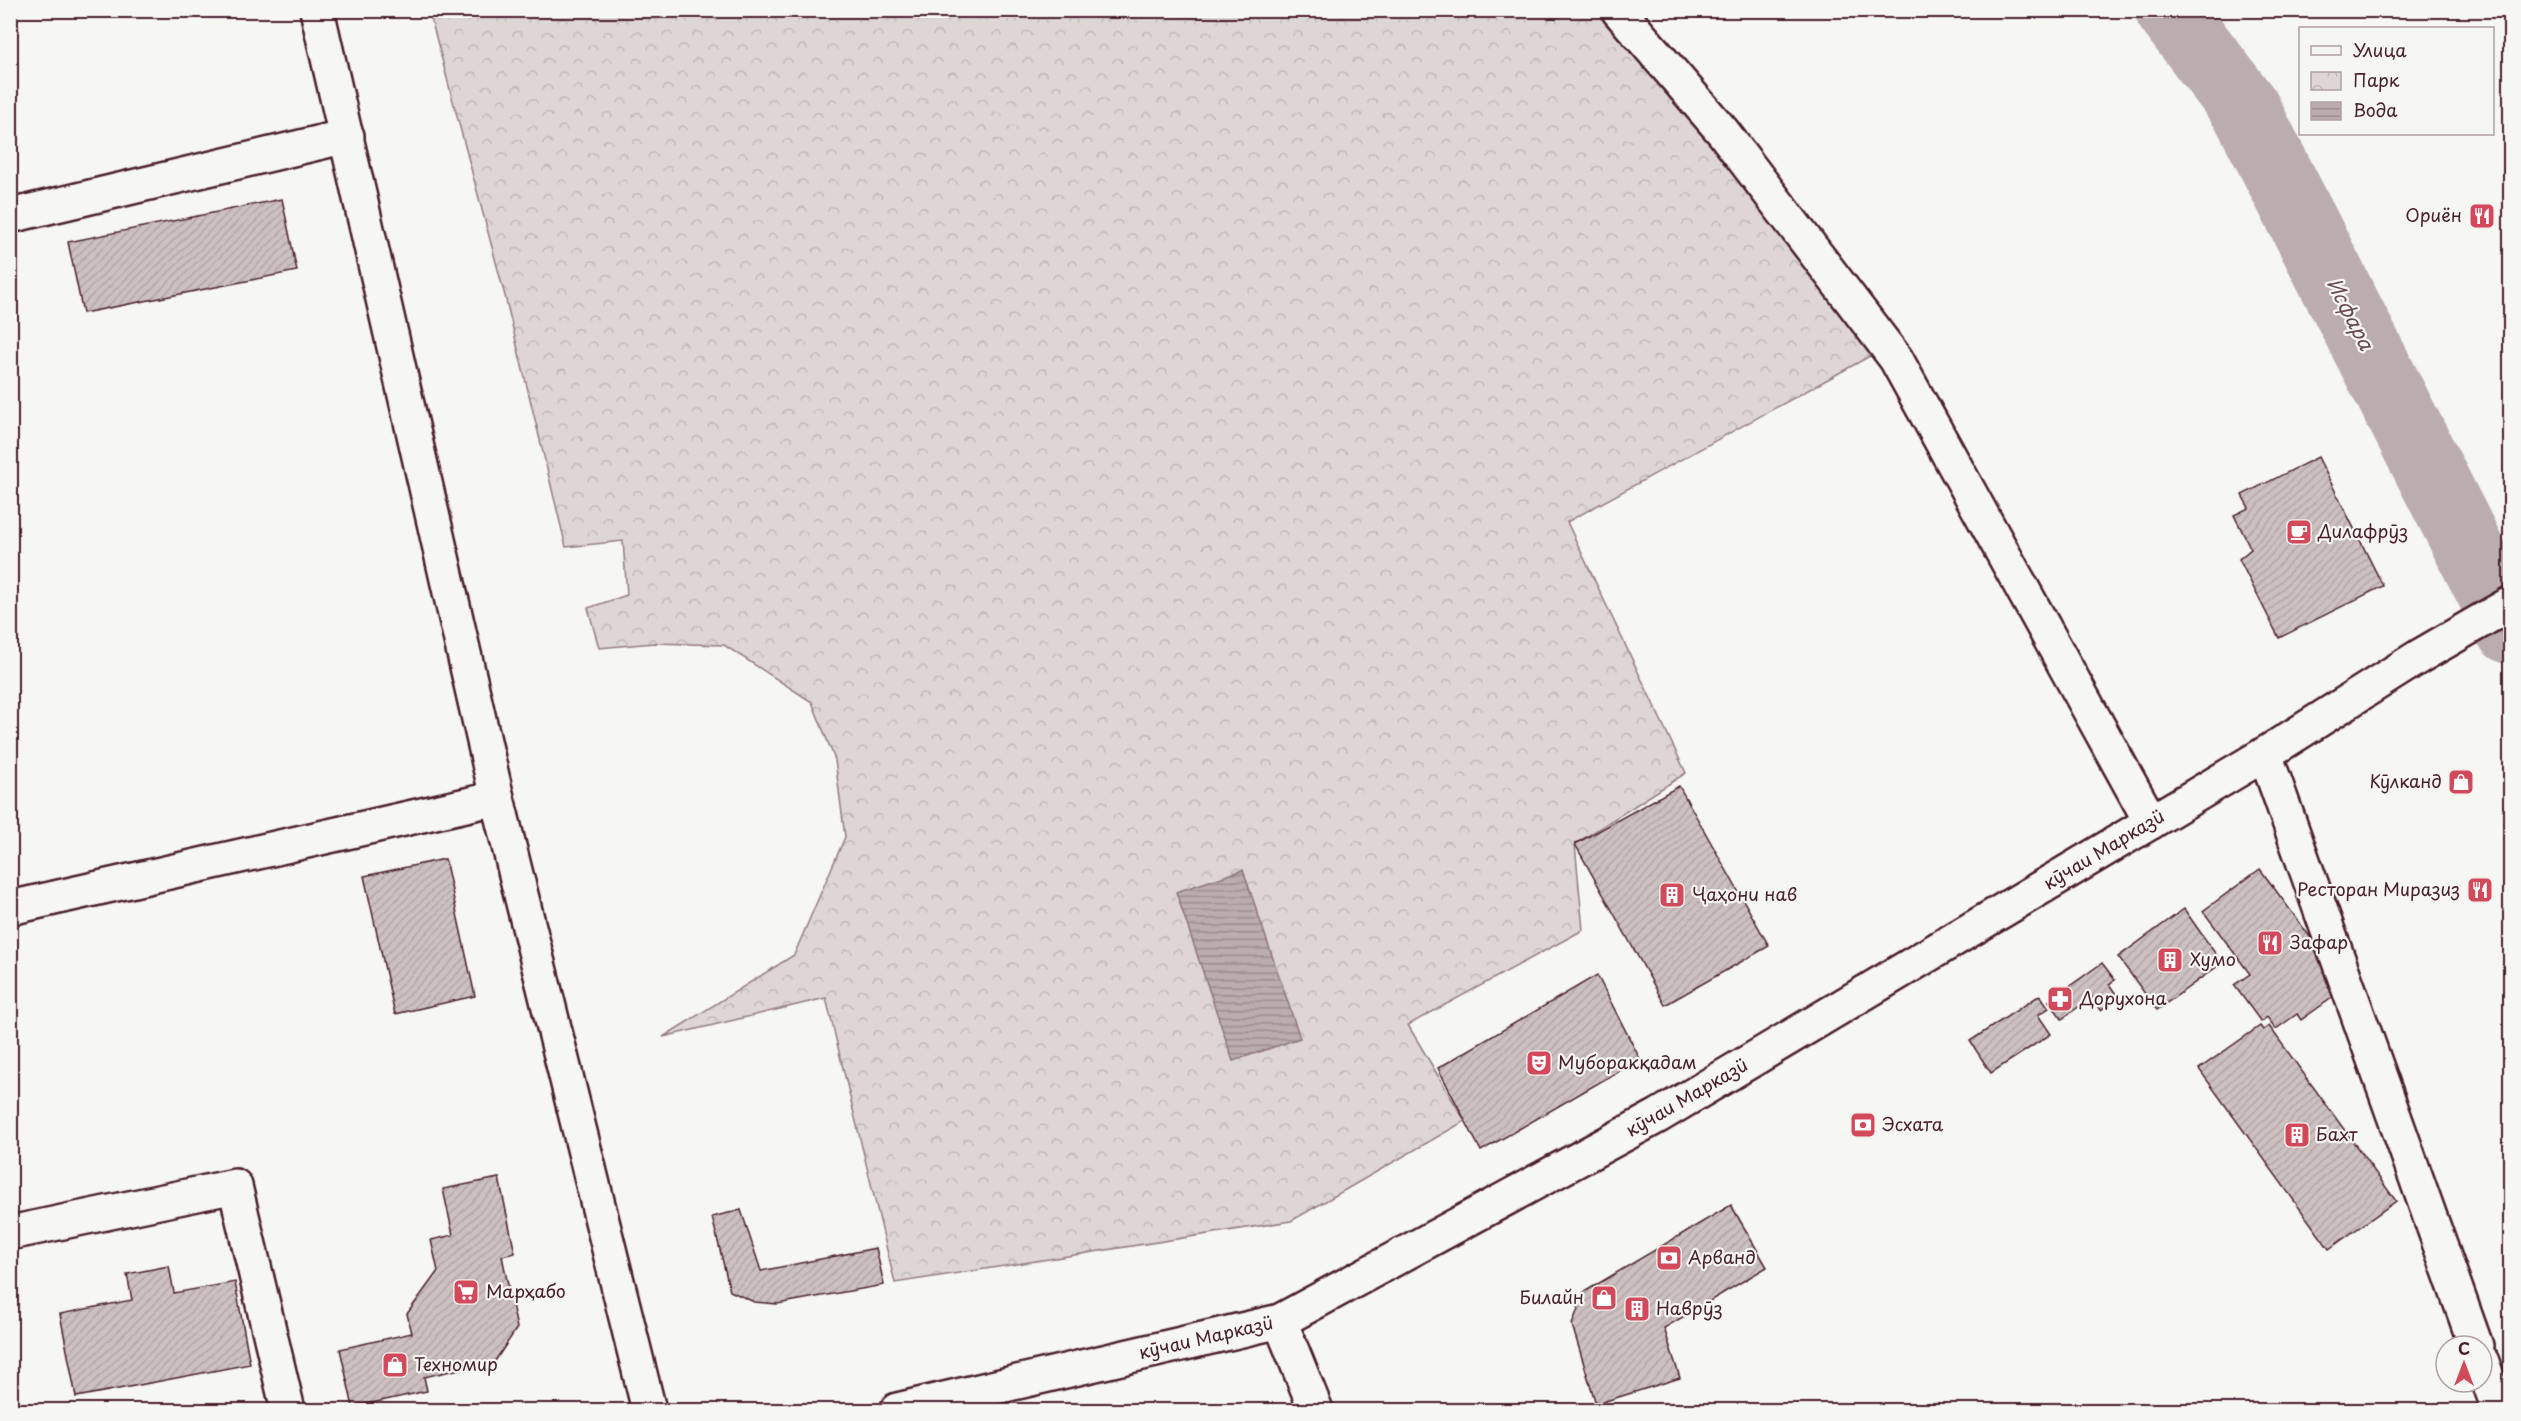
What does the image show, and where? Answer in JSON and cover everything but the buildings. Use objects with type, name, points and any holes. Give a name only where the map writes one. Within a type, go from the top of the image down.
[{"type":"main road","points":[[317,10],[497,798],[649,1410]]},
{"type":"main road","points":[[1618,10],[1723,132],[1896,359],[2151,822]]},
{"type":"main road","points":[[10,216],[347,136]]},
{"type":"main road","name":"кӯчаи Марказӣ","points":[[897,1410],[1280,1321],[1658,1116],[2265,754],[2420,656],[2511,604]]},
{"type":"main road","points":[[2265,754],[2472,1334]]},
{"type":"main road","points":[[10,908],[497,798]]},
{"type":"main road","points":[[10,1233],[235,1186],[288,1410]]},
{"type":"main road","points":[[1280,1321],[1316,1410]]},
{"type":"main road","points":[[2493,1394],[2499,1410]]},
{"type":"green space","points":[[429,11],[1609,11],[1892,344],[1567,522],[1686,773],[1575,844],[1583,930],[1408,1025],[1465,1121],[1291,1221],[895,1283],[826,998],[663,1037],[794,955],[845,837],[835,760],[812,702],[724,645],[654,643],[599,648],[588,608],[627,595],[623,541],[566,547],[505,296]]},
{"type":"water","points":[[1243,870],[1300,1038],[1233,1061],[1176,892]]},
{"type":"waterway","name":"Исфара","points":[[2170,10],[2246,110],[2510,629]]},
{"type":"place","name":"Ориён","points":[[2482,216]]},
{"type":"place","name":"Дилафрӯз","points":[[2299,532]]},
{"type":"place","name":"Кӯлканд","points":[[2461,782]]},
{"type":"place","name":"Ресторан Миразиз","points":[[2480,890]]},
{"type":"place","name":"Ҷаҳони нав","points":[[1672,895]]},
{"type":"place","name":"Зафар","points":[[2270,943]]},
{"type":"place","name":"Хумо","points":[[2170,960]]},
{"type":"place","name":"Дорухона","points":[[2060,999]]},
{"type":"place","name":"Муборакқадам","points":[[1539,1063]]},
{"type":"place","name":"Эсхата","points":[[1863,1125]]},
{"type":"place","name":"Бахт","points":[[2297,1135]]},
{"type":"place","name":"Арванд","points":[[1669,1258]]},
{"type":"place","name":"Марҳабо","points":[[466,1292]]},
{"type":"place","name":"Билайн","points":[[1604,1298]]},
{"type":"place","name":"Наврӯз","points":[[1637,1309]]},
{"type":"place","name":"Техномир","points":[[395,1365]]}]
